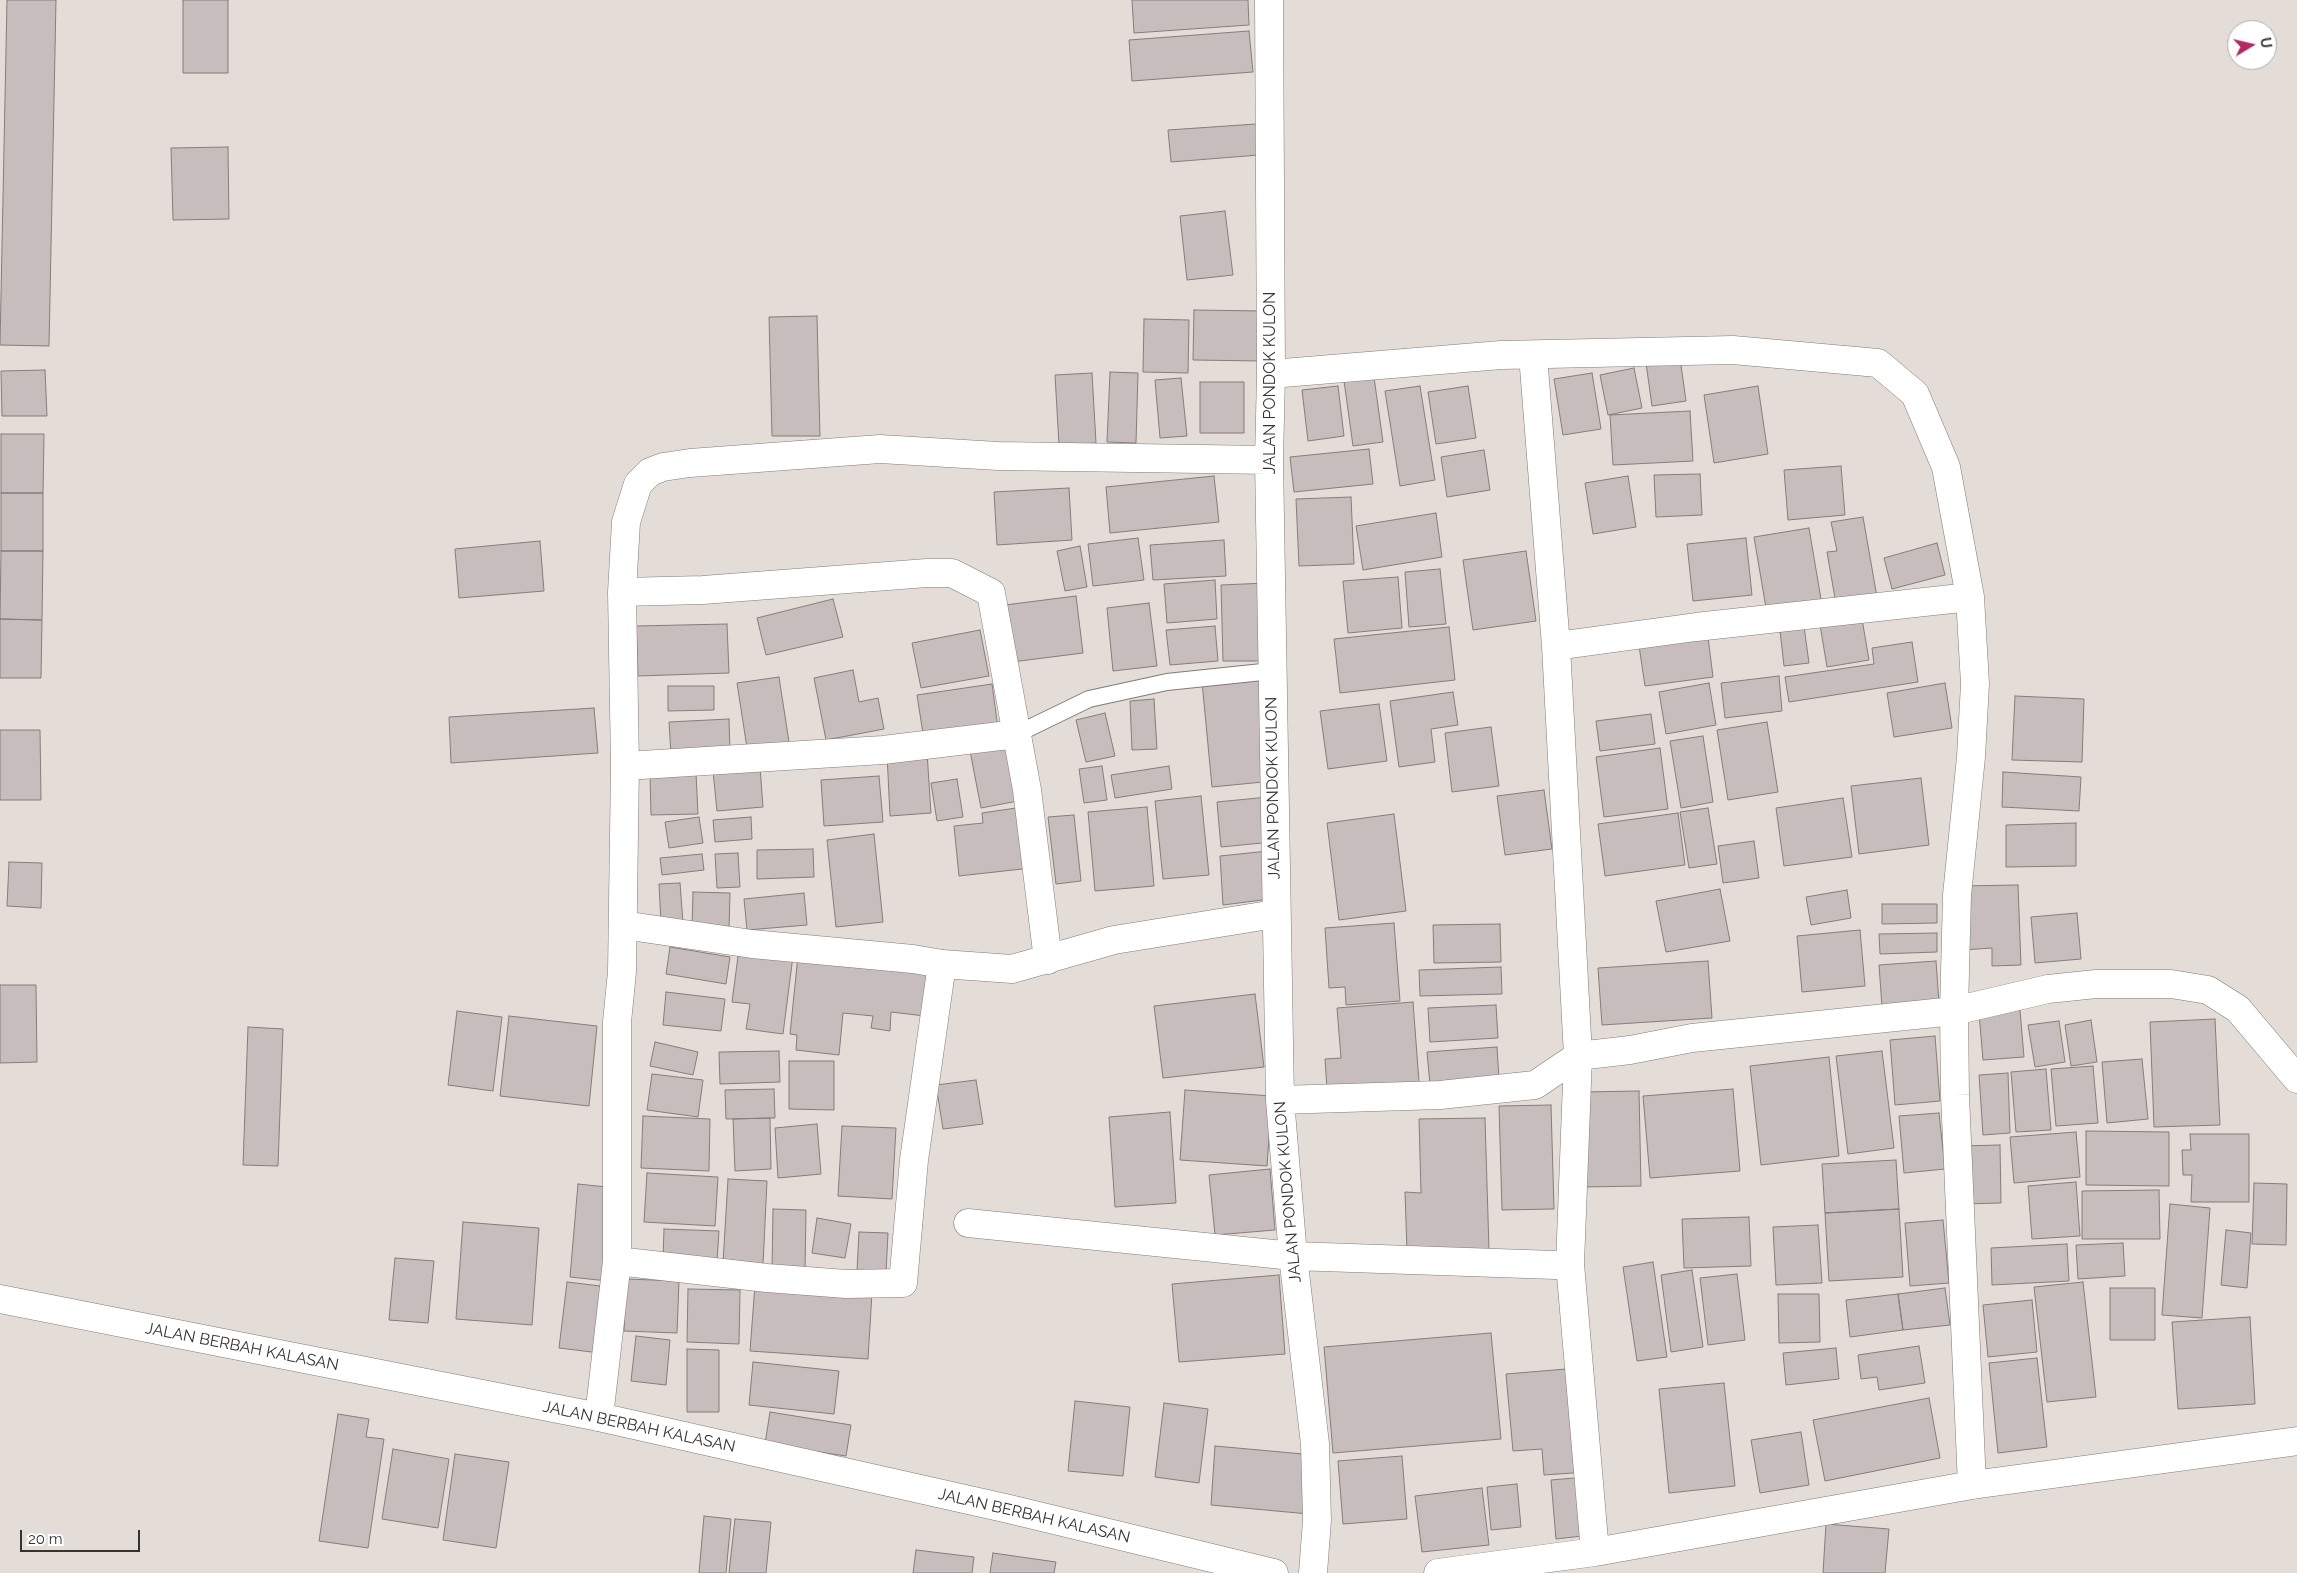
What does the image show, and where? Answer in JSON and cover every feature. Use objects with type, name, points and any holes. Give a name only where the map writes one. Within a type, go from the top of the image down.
[{"type":"street","name":"JALAN PONDOK KULON","points":[[1269,0],[1271,374],[1269,460],[1275,914],[1280,1100],[1293,1256],[1316,1444],[1317,1520],[1313,1573]]},
{"type":"street","points":[[1271,374],[1501,355],[1732,350],[1878,363],[1915,394],[1946,467],[1970,597],[1975,684],[1971,757],[1957,895],[1954,1011],[1955,1104],[1972,1485]]},
{"type":"street","points":[[1533,355],[1556,646],[1578,1056],[1570,1264],[1595,1552]]},
{"type":"street","points":[[599,1417],[617,1260],[617,1022],[623,925],[625,766],[622,592],[626,522],[638,484],[650,472],[663,467],[753,458],[880,449],[998,456],[1269,460]]},
{"type":"street","points":[[622,592],[703,590],[927,573],[952,573],[992,593],[1027,790],[1048,960]]},
{"type":"street","points":[[1556,646],[1696,627],[1970,597]]},
{"type":"street","points":[[625,766],[883,750],[1016,734]]},
{"type":"street","points":[[623,925],[752,944],[913,959],[942,964],[1012,969],[1114,940],[1275,914]]},
{"type":"street","points":[[617,1260],[767,1278],[846,1284],[903,1283],[914,1160],[942,964]]},
{"type":"street","points":[[1280,1100],[1440,1095],[1535,1085],[1578,1056],[1630,1050],[1692,1038],[1954,1011],[2048,988],[2096,984],[2171,984],[2208,990],[2238,1009],[2297,1079]]},
{"type":"street","points":[[968,1223],[1293,1256],[1570,1264]]},
{"type":"street","name":"JALAN BERBAH KALASAN","points":[[0,1299],[599,1417],[999,1506],[1274,1573]]},
{"type":"street","points":[[1438,1573],[1595,1552],[1972,1485],[2297,1441]]},
{"type":"lane","points":[[1016,734],[1089,699],[1167,682],[1272,671]]},
{"type":"building","points":[[7,0],[56,0],[49,346],[0,345]]},
{"type":"building","points":[[183,0],[228,0],[228,73],[183,73]]},
{"type":"building","points":[[1132,0],[1248,0],[1249,25],[1134,33]]},
{"type":"building","points":[[1249,31],[1253,72],[1132,81],[1129,40]]},
{"type":"building","points":[[1256,124],[1259,155],[1171,162],[1168,130]]},
{"type":"building","points":[[228,147],[229,219],[173,220],[171,148]]},
{"type":"building","points":[[1225,211],[1233,275],[1187,280],[1180,216]]},
{"type":"building","points":[[1194,310],[1262,311],[1262,361],[1193,360]]},
{"type":"building","points":[[817,316],[820,436],[772,436],[769,317]]},
{"type":"building","points":[[1144,319],[1189,320],[1188,373],[1143,372]]},
{"type":"building","points":[[1680,358],[1686,401],[1652,406],[1646,363]]},
{"type":"building","points":[[1634,368],[1642,408],[1608,415],[1600,375]]},
{"type":"building","points":[[45,370],[47,416],[2,416],[1,371]]},
{"type":"building","points":[[1110,372],[1138,373],[1136,443],[1107,442]]},
{"type":"building","points":[[1092,373],[1096,443],[1059,445],[1055,375]]},
{"type":"building","points":[[1592,373],[1601,429],[1563,435],[1554,379]]},
{"type":"building","points":[[1374,377],[1383,442],[1353,446],[1344,381]]},
{"type":"building","points":[[1181,378],[1187,436],[1160,438],[1155,380]]},
{"type":"building","points":[[1200,382],[1244,382],[1244,433],[1200,433]]},
{"type":"building","points":[[1338,386],[1344,436],[1308,441],[1302,390]]},
{"type":"building","points":[[1420,386],[1435,480],[1400,486],[1385,391]]},
{"type":"building","points":[[1468,386],[1476,438],[1436,444],[1428,392]]},
{"type":"building","points":[[1758,386],[1768,454],[1714,463],[1704,395]]},
{"type":"building","points":[[1690,411],[1693,461],[1613,465],[1610,415]]},
{"type":"building","points":[[1,434],[44,434],[43,493],[1,493]]},
{"type":"building","points":[[1369,449],[1373,484],[1294,492],[1290,457]]},
{"type":"building","points":[[1484,450],[1490,490],[1447,497],[1441,457]]},
{"type":"building","points":[[1841,466],[1845,515],[1788,520],[1784,470]]},
{"type":"building","points":[[1700,474],[1702,515],[1656,517],[1654,475]]},
{"type":"building","points":[[1214,476],[1219,522],[1110,533],[1106,487]]},
{"type":"building","points":[[1628,476],[1636,527],[1593,534],[1585,483]]},
{"type":"building","points":[[1069,488],[1072,540],[997,545],[994,492]]},
{"type":"building","points":[[1,493],[43,493],[43,551],[1,551]]},
{"type":"building","points":[[1351,497],[1354,564],[1299,566],[1296,499]]},
{"type":"building","points":[[1436,513],[1442,557],[1363,570],[1356,526]]},
{"type":"building","points":[[1863,517],[1877,597],[1836,604],[1827,552],[1837,551],[1831,522]]},
{"type":"building","points":[[1809,528],[1822,605],[1767,614],[1754,537]]},
{"type":"building","points":[[1138,538],[1144,580],[1093,586],[1088,544]]},
{"type":"building","points":[[1746,538],[1752,595],[1693,601],[1687,544]]},
{"type":"building","points":[[1224,540],[1226,576],[1153,580],[1150,545]]},
{"type":"building","points":[[540,541],[544,591],[459,598],[455,549]]},
{"type":"building","points":[[1937,543],[1945,575],[1892,589],[1884,558]]},
{"type":"building","points":[[1080,546],[1087,587],[1065,591],[1057,551]]},
{"type":"building","points":[[1,551],[43,551],[42,620],[0,619]]},
{"type":"building","points":[[1526,551],[1536,621],[1473,630],[1463,560]]},
{"type":"building","points":[[1440,569],[1446,624],[1409,627],[1405,572]]},
{"type":"building","points":[[1398,577],[1402,628],[1348,633],[1343,581]]},
{"type":"building","points":[[1215,580],[1217,619],[1167,623],[1164,584]]},
{"type":"building","points":[[1267,583],[1268,661],[1223,661],[1221,585]]},
{"type":"building","points":[[1076,596],[1083,653],[1012,662],[1005,605]]},
{"type":"building","points":[[833,599],[843,637],[766,655],[757,618]]},
{"type":"building","points":[[1149,603],[1157,666],[1113,671],[1107,608]]},
{"type":"building","points":[[1861,613],[1869,660],[1827,667],[1819,619]]},
{"type":"building","points":[[0,619],[42,620],[41,678],[0,678]]},
{"type":"building","points":[[1803,619],[1809,663],[1784,666],[1779,622]]},
{"type":"building","points":[[727,624],[729,673],[638,676],[636,626]]},
{"type":"building","points":[[1215,626],[1218,661],[1170,665],[1166,630]]},
{"type":"building","points":[[1449,627],[1455,680],[1340,693],[1334,639]]},
{"type":"building","points":[[1707,629],[1713,677],[1645,686],[1638,639]]},
{"type":"building","points":[[980,630],[989,676],[921,688],[912,643]]},
{"type":"building","points":[[1912,642],[1918,682],[1789,702],[1785,677],[1874,664],[1872,648]]},
{"type":"building","points":[[853,670],[859,702],[878,698],[884,729],[826,740],[814,678]]},
{"type":"building","points":[[1779,676],[1782,711],[1725,718],[1721,683]]},
{"type":"building","points":[[779,677],[789,742],[747,748],[737,683]]},
{"type":"building","points":[[1264,677],[1273,781],[1212,787],[1202,682]]},
{"type":"building","points":[[1709,683],[1716,725],[1666,734],[1659,692]]},
{"type":"building","points":[[1945,683],[1952,728],[1894,737],[1887,693]]},
{"type":"building","points":[[992,684],[998,728],[924,740],[917,695]]},
{"type":"building","points":[[668,686],[714,686],[714,710],[668,711]]},
{"type":"building","points":[[1453,692],[1458,725],[1431,729],[1435,762],[1399,767],[1390,701]]},
{"type":"building","points":[[2015,696],[2084,699],[2082,762],[2012,760]]},
{"type":"building","points":[[1154,699],[1157,749],[1132,750],[1130,701]]},
{"type":"building","points":[[1379,704],[1387,761],[1328,769],[1320,711]]},
{"type":"building","points":[[594,708],[598,753],[451,763],[449,717]]},
{"type":"building","points":[[1105,713],[1115,756],[1086,762],[1076,720]]},
{"type":"building","points":[[1651,714],[1655,744],[1600,751],[1596,721]]},
{"type":"building","points":[[729,719],[730,752],[671,755],[669,722]]},
{"type":"building","points":[[1767,722],[1778,792],[1728,800],[1717,730]]},
{"type":"building","points":[[1491,727],[1499,786],[1452,792],[1445,733]]},
{"type":"building","points":[[0,730],[40,730],[41,800],[0,800]]},
{"type":"building","points":[[1703,736],[1713,802],[1681,808],[1670,741]]},
{"type":"building","points":[[1012,743],[1023,800],[981,808],[970,751]]},
{"type":"building","points":[[1660,748],[1668,809],[1604,817],[1596,757]]},
{"type":"building","points":[[927,752],[931,813],[890,816],[887,754]]},
{"type":"building","points":[[1102,766],[1107,800],[1084,803],[1079,769]]},
{"type":"building","points":[[1169,766],[1172,789],[1115,798],[1111,775]]},
{"type":"building","points":[[760,767],[763,807],[717,811],[713,771]]},
{"type":"building","points":[[2003,772],[2081,777],[2079,811],[2002,807]]},
{"type":"building","points":[[696,773],[698,814],[651,815],[650,775]]},
{"type":"building","points":[[879,776],[883,822],[824,826],[821,780]]},
{"type":"building","points":[[1921,778],[1929,845],[1859,854],[1851,786]]},
{"type":"building","points":[[957,779],[963,817],[937,821],[931,783]]},
{"type":"building","points":[[1544,790],[1552,849],[1505,855],[1497,796]]},
{"type":"building","points":[[1201,796],[1209,875],[1163,879],[1155,801]]},
{"type":"building","points":[[1268,797],[1272,842],[1221,847],[1217,802]]},
{"type":"building","points":[[1843,798],[1852,857],[1784,866],[1776,808]]},
{"type":"building","points":[[1023,807],[1031,868],[959,876],[954,826],[983,823],[982,813]]},
{"type":"building","points":[[1147,807],[1154,886],[1095,891],[1088,812]]},
{"type":"building","points":[[1708,808],[1717,864],[1689,868],[1680,812]]},
{"type":"building","points":[[1678,813],[1685,865],[1605,876],[1598,824]]},
{"type":"building","points":[[1394,814],[1406,911],[1339,920],[1327,823]]},
{"type":"building","points":[[1074,815],[1081,881],[1056,884],[1048,817]]},
{"type":"building","points":[[699,817],[703,843],[669,848],[665,822]]},
{"type":"building","points":[[751,817],[752,839],[715,842],[713,820]]},
{"type":"building","points":[[2076,823],[2076,866],[2006,867],[2006,825]]},
{"type":"building","points":[[874,834],[883,922],[836,927],[827,840]]},
{"type":"building","points":[[1754,841],[1759,878],[1723,883],[1718,846]]},
{"type":"building","points":[[813,849],[814,877],[757,879],[757,850]]},
{"type":"building","points":[[1268,851],[1270,899],[1223,905],[1220,856]]},
{"type":"building","points":[[738,853],[740,887],[717,888],[715,854]]},
{"type":"building","points":[[702,854],[704,870],[662,875],[660,858]]},
{"type":"building","points":[[9,862],[42,863],[41,908],[7,906]]},
{"type":"building","points":[[680,883],[683,923],[661,923],[659,884]]},
{"type":"building","points":[[2018,885],[2021,965],[1992,966],[1992,948],[1962,950],[1960,886]]},
{"type":"building","points":[[1720,889],[1730,941],[1666,952],[1656,901]]},
{"type":"building","points":[[1847,890],[1851,918],[1811,925],[1806,897]]},
{"type":"building","points":[[693,892],[730,893],[729,929],[692,928]]},
{"type":"building","points":[[804,893],[807,925],[747,930],[744,899]]},
{"type":"building","points":[[1882,904],[1937,904],[1937,923],[1882,924]]},
{"type":"building","points":[[2077,913],[2081,959],[2035,963],[2031,917]]},
{"type":"building","points":[[1394,923],[1400,1001],[1346,1005],[1345,987],[1329,988],[1325,928]]},
{"type":"building","points":[[1500,924],[1501,962],[1434,963],[1433,925]]},
{"type":"building","points":[[1860,930],[1865,986],[1802,992],[1797,936]]},
{"type":"building","points":[[1937,933],[1937,952],[1880,954],[1879,934]]},
{"type":"building","points":[[670,947],[730,957],[726,984],[666,974]]},
{"type":"building","points":[[739,949],[793,956],[783,1034],[746,1029],[750,1004],[732,1002]]},
{"type":"building","points":[[798,956],[930,971],[925,1016],[891,1012],[890,1031],[871,1028],[873,1016],[843,1013],[839,1055],[796,1050],[797,1035],[790,1034]]},
{"type":"building","points":[[1708,961],[1712,1018],[1602,1025],[1598,968]]},
{"type":"building","points":[[1936,961],[1939,1003],[1882,1007],[1879,965]]},
{"type":"building","points":[[1501,967],[1502,994],[1420,996],[1419,970]]},
{"type":"building","points":[[0,985],[36,985],[37,1062],[0,1063]]},
{"type":"building","points":[[666,992],[725,999],[721,1031],[663,1025]]},
{"type":"building","points":[[1255,994],[1264,1067],[1163,1078],[1154,1006]]},
{"type":"building","points":[[1413,1002],[1419,1082],[1327,1089],[1325,1059],[1341,1058],[1337,1008]]},
{"type":"building","points":[[1496,1005],[1498,1038],[1430,1042],[1428,1008]]},
{"type":"building","points":[[2020,1010],[2024,1057],[1983,1060],[1979,1013]]},
{"type":"building","points":[[457,1011],[502,1017],[493,1091],[448,1085]]},
{"type":"building","points":[[509,1016],[597,1026],[589,1106],[500,1096]]},
{"type":"building","points":[[2215,1019],[2220,1125],[2154,1127],[2150,1022]]},
{"type":"building","points":[[2091,1020],[2097,1062],[2071,1066],[2065,1025]]},
{"type":"building","points":[[2059,1021],[2065,1062],[2035,1067],[2028,1025]]},
{"type":"building","points":[[248,1027],[283,1029],[278,1166],[243,1165]]},
{"type":"building","points":[[1935,1036],[1940,1101],[1895,1105],[1890,1040]]},
{"type":"building","points":[[655,1042],[698,1052],[693,1075],[650,1066]]},
{"type":"building","points":[[1497,1047],[1499,1079],[1430,1085],[1427,1052]]},
{"type":"building","points":[[779,1051],[780,1082],[720,1084],[719,1052]]},
{"type":"building","points":[[1882,1051],[1894,1148],[1848,1154],[1836,1056]]},
{"type":"building","points":[[1829,1057],[1839,1156],[1761,1165],[1750,1066]]},
{"type":"building","points":[[2142,1059],[2148,1119],[2107,1123],[2102,1062]]},
{"type":"building","points":[[789,1061],[834,1061],[834,1110],[789,1109]]},
{"type":"building","points":[[2093,1066],[2098,1123],[2056,1126],[2051,1069]]},
{"type":"building","points":[[2046,1069],[2051,1130],[2016,1132],[2011,1072]]},
{"type":"building","points":[[2008,1073],[2010,1133],[1983,1135],[1979,1075]]},
{"type":"building","points":[[652,1074],[703,1080],[698,1117],[647,1110]]},
{"type":"building","points":[[976,1080],[983,1124],[943,1129],[936,1085]]},
{"type":"building","points":[[774,1089],[775,1118],[726,1119],[725,1090]]},
{"type":"building","points":[[1733,1089],[1740,1171],[1650,1178],[1643,1096]]},
{"type":"building","points":[[1185,1090],[1272,1096],[1267,1166],[1180,1160]]},
{"type":"building","points":[[1639,1091],[1641,1186],[1584,1187],[1582,1092]]},
{"type":"building","points":[[1551,1105],[1554,1209],[1502,1210],[1499,1106]]},
{"type":"building","points":[[1170,1112],[1176,1203],[1115,1207],[1109,1117]]},
{"type":"building","points":[[1939,1113],[1945,1169],[1904,1173],[1899,1116]]},
{"type":"building","points":[[643,1116],[710,1119],[709,1171],[641,1168]]},
{"type":"building","points":[[770,1118],[771,1169],[735,1171],[733,1119]]},
{"type":"building","points":[[1485,1118],[1489,1250],[1407,1252],[1405,1192],[1421,1193],[1419,1119]]},
{"type":"building","points":[[817,1124],[821,1174],[778,1178],[775,1128]]},
{"type":"building","points":[[842,1126],[896,1128],[892,1199],[838,1196]]},
{"type":"building","points":[[2086,1131],[2169,1132],[2169,1186],[2086,1185]]},
{"type":"building","points":[[2076,1132],[2080,1177],[2014,1183],[2010,1137]]},
{"type":"building","points":[[2190,1134],[2249,1134],[2249,1202],[2191,1202],[2192,1175],[2183,1175],[2182,1150],[2191,1150]]},
{"type":"building","points":[[2000,1145],[2001,1203],[1961,1204],[1960,1146]]},
{"type":"building","points":[[1896,1160],[1899,1209],[1825,1213],[1822,1164]]},
{"type":"building","points":[[1270,1169],[1275,1230],[1215,1235],[1209,1175]]},
{"type":"building","points":[[647,1173],[718,1177],[715,1226],[644,1222]]},
{"type":"building","points":[[728,1179],[767,1181],[763,1265],[723,1263]]},
{"type":"building","points":[[2076,1182],[2080,1236],[2032,1239],[2028,1186]]},
{"type":"building","points":[[2254,1183],[2287,1184],[2286,1245],[2252,1244]]},
{"type":"building","points":[[578,1184],[616,1188],[608,1281],[570,1277]]},
{"type":"building","points":[[2159,1190],[2160,1239],[2082,1239],[2082,1191]]},
{"type":"building","points":[[2170,1204],[2210,1208],[2202,1318],[2162,1315]]},
{"type":"building","points":[[773,1209],[806,1210],[805,1271],[772,1270]]},
{"type":"building","points":[[1899,1209],[1903,1277],[1829,1281],[1825,1213]]},
{"type":"building","points":[[1749,1217],[1751,1266],[1684,1268],[1682,1219]]},
{"type":"building","points":[[817,1218],[851,1224],[845,1258],[812,1253]]},
{"type":"building","points":[[1943,1220],[1949,1283],[1910,1286],[1905,1223]]},
{"type":"building","points":[[463,1222],[539,1228],[532,1325],[456,1319]]},
{"type":"building","points":[[1818,1225],[1822,1283],[1776,1285],[1773,1227]]},
{"type":"building","points":[[664,1229],[719,1231],[717,1261],[663,1259]]},
{"type":"building","points":[[2226,1230],[2251,1233],[2247,1288],[2221,1285]]},
{"type":"building","points":[[859,1232],[888,1233],[886,1273],[857,1271]]},
{"type":"building","points":[[2123,1243],[2125,1276],[2078,1279],[2076,1245]]},
{"type":"building","points":[[2067,1244],[2069,1281],[1992,1285],[1991,1248]]},
{"type":"building","points":[[395,1258],[434,1261],[428,1323],[389,1320]]},
{"type":"building","points":[[1653,1262],[1667,1357],[1637,1361],[1623,1267]]},
{"type":"building","points":[[1692,1270],[1703,1347],[1671,1352],[1661,1275]]},
{"type":"building","points":[[1737,1274],[1745,1340],[1708,1345],[1700,1278]]},
{"type":"building","points":[[1279,1275],[1285,1354],[1179,1362],[1172,1284]]},
{"type":"building","points":[[626,1279],[679,1281],[677,1333],[624,1331]]},
{"type":"building","points":[[567,1282],[609,1287],[600,1353],[559,1348]]},
{"type":"building","points":[[2083,1282],[2096,1397],[2047,1402],[2034,1287]]},
{"type":"building","points":[[755,1285],[872,1293],[868,1359],[750,1351]]},
{"type":"building","points":[[1945,1288],[1950,1325],[1903,1330],[1898,1294]]},
{"type":"building","points":[[2110,1288],[2155,1288],[2155,1340],[2110,1340]]},
{"type":"building","points":[[688,1289],[740,1290],[739,1344],[687,1342]]},
{"type":"building","points":[[1778,1294],[1819,1294],[1820,1342],[1779,1343]]},
{"type":"building","points":[[1898,1294],[1903,1330],[1850,1337],[1846,1300]]},
{"type":"building","points":[[2032,1300],[2037,1352],[1988,1357],[1983,1305]]},
{"type":"building","points":[[2250,1317],[2255,1404],[2178,1409],[2172,1322]]},
{"type":"building","points":[[1491,1333],[1501,1439],[1333,1453],[1324,1347]]},
{"type":"building","points":[[636,1336],[670,1340],[666,1385],[631,1381]]},
{"type":"building","points":[[1919,1346],[1925,1383],[1879,1390],[1877,1377],[1861,1379],[1858,1355]]},
{"type":"building","points":[[1836,1348],[1839,1379],[1786,1385],[1783,1353]]},
{"type":"building","points":[[687,1349],[719,1350],[719,1412],[687,1412]]},
{"type":"building","points":[[2037,1358],[2047,1447],[1998,1453],[1989,1363]]},
{"type":"building","points":[[753,1362],[839,1371],[834,1414],[749,1405]]},
{"type":"building","points":[[1578,1368],[1587,1472],[1544,1475],[1542,1449],[1513,1451],[1506,1374]]},
{"type":"building","points":[[1724,1383],[1735,1486],[1669,1493],[1659,1389]]},
{"type":"building","points":[[1929,1398],[1940,1458],[1825,1481],[1813,1420]]},
{"type":"building","points":[[1075,1401],[1130,1407],[1123,1476],[1068,1471]]},
{"type":"building","points":[[1164,1403],[1208,1409],[1199,1483],[1155,1477]]},
{"type":"building","points":[[770,1412],[851,1425],[846,1456],[765,1444]]},
{"type":"building","points":[[338,1414],[369,1419],[366,1437],[384,1439],[368,1548],[319,1541]]},
{"type":"building","points":[[1801,1432],[1809,1485],[1760,1493],[1751,1440]]},
{"type":"building","points":[[1215,1446],[1314,1455],[1309,1514],[1211,1505]]},
{"type":"building","points":[[393,1449],[449,1459],[438,1528],[382,1519]]},
{"type":"building","points":[[455,1454],[509,1462],[496,1548],[443,1540]]},
{"type":"building","points":[[1402,1456],[1407,1519],[1343,1524],[1338,1461]]},
{"type":"building","points":[[1586,1477],[1591,1535],[1556,1539],[1551,1480]]},
{"type":"building","points":[[1517,1484],[1521,1527],[1491,1530],[1487,1487]]},
{"type":"building","points":[[1482,1488],[1489,1545],[1422,1552],[1415,1496]]},
{"type":"building","points":[[704,1516],[731,1519],[726,1573],[699,1573]]},
{"type":"building","points":[[735,1519],[771,1522],[766,1573],[729,1573]]},
{"type":"building","points":[[1826,1524],[1889,1529],[1885,1573],[1823,1573]]},
{"type":"building","points":[[916,1550],[974,1557],[972,1573],[913,1573]]},
{"type":"building","points":[[993,1553],[1056,1562],[1054,1573],[990,1573]]}]
